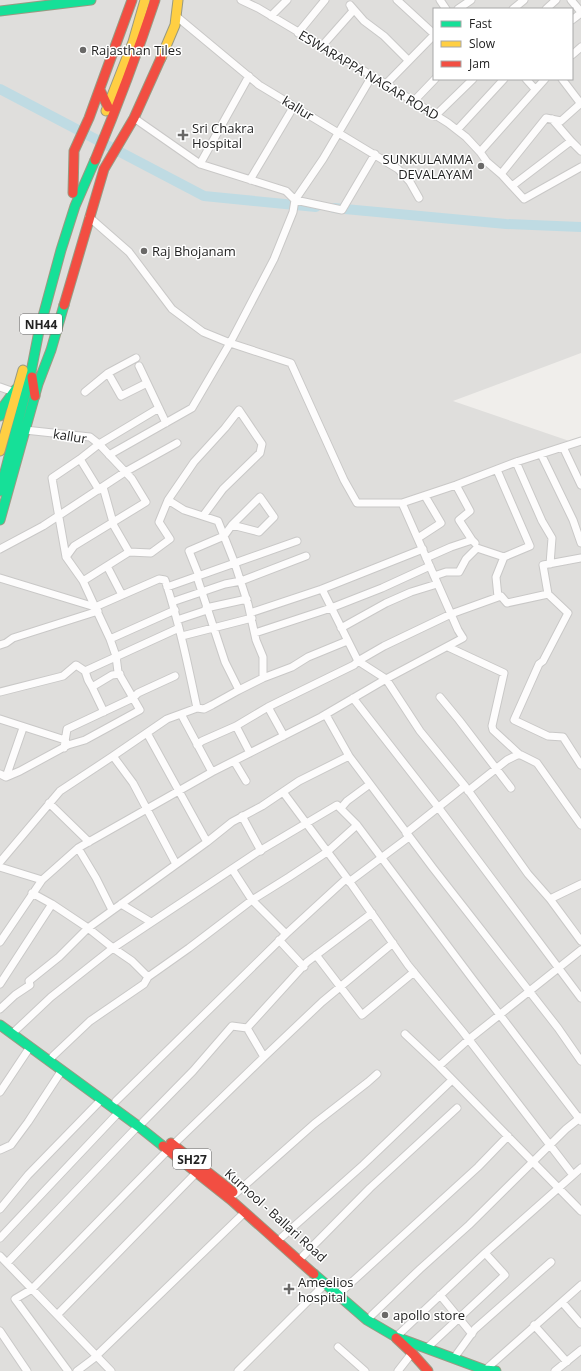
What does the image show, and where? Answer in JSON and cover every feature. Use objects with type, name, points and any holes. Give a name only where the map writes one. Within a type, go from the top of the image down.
[{"type":"main road","points":[[0,11],[44,3],[91,0]]},
{"type":"main road","points":[[74,193],[74,151],[100,90],[132,0]]},
{"type":"main road","name":"NH44","points":[[106,123],[108,107],[131,47],[143,11],[145,0]]},
{"type":"main road","name":"NH44","points":[[0,491],[31,372],[39,331],[61,250],[88,168],[106,123],[138,52],[155,0]]},
{"type":"main road","points":[[0,520],[38,384],[51,350],[104,170],[134,118],[175,25],[178,0]]},
{"type":"main road","points":[[100,90],[108,107]]},
{"type":"main road","name":"NH44","points":[[0,451],[51,255],[74,193],[88,168]]},
{"type":"main road","points":[[31,372],[35,396]]},
{"type":"main road","points":[[0,416],[2,408],[16,389]]},
{"type":"main road","name":"Kurnool - Ballari Road","points":[[0,1018],[116,1101],[140,1124],[235,1194],[342,1291],[396,1337]]},
{"type":"main road","name":"Kurnool - Ballari Road","points":[[0,1025],[101,1100],[140,1124]]},
{"type":"main road","name":"Kurnool - Ballari Road","points":[[171,1148],[196,1173],[245,1212],[325,1284],[368,1320],[396,1337],[486,1370],[496,1371]]},
{"type":"main road","points":[[396,1337],[428,1371]]},
{"type":"street","name":"ESWARAPPA NAGAR ROAD","points":[[241,0],[386,84],[457,130],[466,137],[487,162],[501,174],[524,199],[581,167]]},
{"type":"street","points":[[271,16],[287,0]]},
{"type":"street","points":[[298,33],[325,0]]},
{"type":"street","points":[[397,0],[433,34]]},
{"type":"street","points":[[459,8],[471,0]]},
{"type":"street","points":[[514,8],[524,0]]},
{"type":"street","points":[[547,8],[556,0]]},
{"type":"street","points":[[571,0],[581,12],[573,19]]},
{"type":"street","points":[[352,3],[364,21],[384,36],[408,60]]},
{"type":"street","points":[[322,46],[353,11],[352,3]]},
{"type":"street","name":"kallur","points":[[176,16],[259,85],[398,169],[410,182],[419,198]]},
{"type":"street","points":[[386,84],[433,36]]},
{"type":"street","points":[[573,54],[581,47]]},
{"type":"street","points":[[200,164],[249,76]]},
{"type":"street","points":[[109,454],[192,408],[230,343],[274,259],[293,212],[295,200],[323,159],[372,76]]},
{"type":"street","points":[[413,102],[434,80]]},
{"type":"street","points":[[435,116],[472,80]]},
{"type":"street","points":[[457,130],[503,80]]},
{"type":"street","points":[[527,80],[535,89]]},
{"type":"street","points":[[480,152],[544,80]]},
{"type":"street","points":[[501,174],[546,118],[561,121],[581,104],[563,80]]},
{"type":"street","points":[[250,180],[294,106]]},
{"type":"street","points":[[134,118],[200,164],[286,191],[295,200],[342,210],[375,154]]},
{"type":"street","points":[[552,119],[581,151]]},
{"type":"street","points":[[512,186],[571,141]]},
{"type":"street","points":[[89,217],[129,252],[172,309],[203,332],[230,343],[291,363],[341,473],[357,503],[402,503],[456,485],[516,462],[581,441]]},
{"type":"street","points":[[85,392],[108,373],[136,358]]},
{"type":"street","points":[[139,366],[166,423]]},
{"type":"street","points":[[108,373],[121,396],[147,383]]},
{"type":"street","points":[[0,387],[16,389]]},
{"type":"street","points":[[3,775],[20,771],[66,744],[85,740],[140,710],[120,674],[110,639],[83,581],[66,557],[52,478],[99,444],[159,408]]},
{"type":"street","points":[[83,581],[129,552],[151,553],[170,539],[159,522],[168,500],[194,462],[239,410],[262,444],[260,453],[223,489],[203,516]]},
{"type":"street","name":"kallur","points":[[25,430],[90,437],[109,454],[132,479],[146,502],[113,523]]},
{"type":"street","points":[[0,549],[43,526],[125,472],[177,443]]},
{"type":"street","points":[[563,447],[581,485]]},
{"type":"street","points":[[541,454],[573,520],[581,543]]},
{"type":"street","points":[[80,459],[101,488],[113,523],[129,552]]},
{"type":"street","points":[[516,462],[542,521],[552,538],[550,564]]},
{"type":"street","points":[[456,485],[470,511],[459,520],[477,548],[504,557],[530,546],[497,470]]},
{"type":"street","points":[[418,538],[441,523],[425,496]]},
{"type":"street","points":[[232,525],[259,532],[274,517],[260,497],[232,525],[224,536],[189,551],[198,577],[201,592],[225,662],[239,690]]},
{"type":"street","points":[[168,500],[184,510],[218,521],[236,564],[246,598],[263,658],[263,678]]},
{"type":"street","points":[[0,942],[42,880],[78,848],[212,772],[326,714],[386,679],[463,638],[437,584],[402,503]]},
{"type":"street","points":[[66,557],[74,546],[113,523]]},
{"type":"street","points":[[426,558],[472,540]]},
{"type":"street","points":[[167,587],[236,564],[297,541]]},
{"type":"street","points":[[434,576],[446,572],[459,572],[466,559],[477,548]]},
{"type":"street","points":[[182,636],[251,616],[422,549]]},
{"type":"street","points":[[172,602],[225,584],[241,581],[306,556]]},
{"type":"street","points":[[498,597],[496,577],[504,557]]},
{"type":"street","points":[[581,558],[543,565],[548,594],[568,613],[543,661],[539,664],[514,720],[548,736],[563,737],[581,765]]},
{"type":"street","points":[[107,566],[122,595]]},
{"type":"street","points":[[255,634],[331,608],[382,588],[430,566]]},
{"type":"street","points":[[0,578],[96,609]]},
{"type":"street","points":[[0,645],[13,638],[96,609],[122,595],[159,579],[164,580],[182,636],[197,708]]},
{"type":"street","points":[[341,628],[386,603],[411,592],[437,584]]},
{"type":"street","points":[[322,589],[358,661],[386,679],[420,731],[466,789],[528,874],[550,899],[581,941]]},
{"type":"street","points":[[198,745],[207,738],[236,726],[268,707],[354,665],[358,661],[384,646],[451,614],[501,596],[507,603],[548,594]]},
{"type":"street","points":[[177,620],[207,609],[246,598]]},
{"type":"street","points":[[110,639],[174,610]]},
{"type":"street","points":[[85,671],[179,628]]},
{"type":"street","points":[[0,862],[60,791],[168,719],[197,708],[204,709],[263,678],[292,667],[308,657],[347,640]]},
{"type":"street","points":[[448,647],[504,673],[492,726],[493,730],[519,754],[537,762],[581,825]]},
{"type":"street","points":[[0,692],[63,676],[76,665],[85,671],[104,712]]},
{"type":"street","points":[[92,687],[112,675],[120,674]]},
{"type":"street","points":[[66,744],[67,729],[133,698],[138,693],[174,676]]},
{"type":"street","points":[[440,697],[511,788]]},
{"type":"street","points":[[353,698],[438,807],[581,998]]},
{"type":"street","points":[[268,707],[284,736]]},
{"type":"street","points":[[181,714],[212,772]]},
{"type":"street","points":[[326,714],[349,756],[408,835],[558,1028],[581,1061]]},
{"type":"street","points":[[0,719],[66,744]]},
{"type":"street","points":[[236,726],[250,753]]},
{"type":"street","points":[[3,775],[23,728]]},
{"type":"street","points":[[148,733],[178,791],[207,842]]},
{"type":"street","points":[[116,1101],[279,940],[348,880],[381,858],[438,807],[507,760],[519,754]]},
{"type":"street","points":[[113,756],[133,783],[176,864]]},
{"type":"street","points":[[0,1009],[15,995],[30,985],[29,981],[59,957],[88,928],[207,842],[232,822],[262,806],[299,781],[349,756]]},
{"type":"street","points":[[234,761],[246,781]]},
{"type":"street","points":[[341,808],[347,801],[370,784]]},
{"type":"street","points":[[283,792],[414,972],[573,1175]]},
{"type":"street","points":[[49,803],[89,842]]},
{"type":"street","points":[[16,1030],[51,997],[113,948],[151,922],[232,869],[337,805],[341,808],[357,825],[580,1119],[566,1129],[469,1225],[372,1315]]},
{"type":"street","points":[[242,816],[261,851]]},
{"type":"street","points":[[53,1056],[90,1021],[144,984],[148,977],[252,900],[289,878],[327,852],[357,825]]},
{"type":"street","points":[[78,848],[96,878],[112,910]]},
{"type":"street","points":[[0,866],[42,880]]},
{"type":"street","points":[[232,869],[252,900],[286,934]]},
{"type":"street","points":[[550,899],[581,884]]},
{"type":"street","points":[[32,893],[52,904],[88,928],[132,961],[148,977]]},
{"type":"street","points":[[0,984],[52,904]]},
{"type":"street","points":[[121,904],[151,922]]},
{"type":"street","points":[[247,1028],[316,955],[372,913]]},
{"type":"street","points":[[279,940],[304,967]]},
{"type":"street","points":[[68,1371],[15,1299],[32,1289],[171,1148],[322,1002],[393,943]]},
{"type":"street","points":[[439,1066],[468,1040],[581,950]]},
{"type":"street","points":[[316,955],[362,1015],[414,972]]},
{"type":"street","points":[[7,1263],[193,1071],[232,1026],[247,1028]]},
{"type":"street","points":[[247,1028],[264,1057]]},
{"type":"street","points":[[405,1034],[439,1066],[581,1211]]},
{"type":"street","points":[[0,1092],[30,1048]]},
{"type":"street","points":[[0,1150],[11,1144],[28,1122],[62,1070]]},
{"type":"street","points":[[235,1194],[314,1124],[368,1082],[376,1074]]},
{"type":"street","points":[[282,1237],[364,1165],[452,1080]]},
{"type":"street","points":[[0,1209],[28,1175],[101,1100]]},
{"type":"street","points":[[303,1256],[370,1188],[457,1108]]},
{"type":"street","points":[[0,1238],[119,1112]]},
{"type":"street","points":[[342,1291],[478,1167],[508,1136]]},
{"type":"street","points":[[396,1337],[485,1253],[581,1168]]},
{"type":"street","points":[[58,1315],[196,1173]]},
{"type":"street","points":[[77,1371],[97,1355],[245,1212]]},
{"type":"street","points":[[427,1348],[505,1275],[485,1253]]},
{"type":"street","points":[[0,1256],[111,1371]]},
{"type":"street","points":[[454,1358],[472,1334],[492,1314],[551,1262]]},
{"type":"street","points":[[238,1371],[325,1284]]},
{"type":"street","points":[[486,1370],[534,1325],[581,1285]]},
{"type":"street","points":[[440,1295],[458,1319],[472,1334]]},
{"type":"street","points":[[562,1302],[581,1324]]},
{"type":"street","points":[[534,1325],[567,1362]]},
{"type":"street","points":[[0,1331],[27,1371]]},
{"type":"street","points":[[338,1347],[365,1371]]},
{"type":"street","points":[[556,1371],[581,1350]]},
{"type":"street","points":[[398,1371],[412,1353]]},
{"type":"shaded area","points":[[0,0],[581,0],[581,353],[453,401],[581,445],[581,1371],[0,1371]]},
{"type":"waterway","points":[[0,89],[204,196],[316,207]]},
{"type":"waterway","points":[[334,208],[506,224],[581,227]]},
{"type":"traffic: fast","points":[[0,11],[91,0]]},
{"type":"traffic: fast","points":[[0,491],[31,372],[39,331],[61,250],[75,206],[95,160]]},
{"type":"traffic: fast","points":[[0,520],[38,384],[51,350],[64,305]]},
{"type":"traffic: fast","points":[[0,416],[2,408],[16,389]]},
{"type":"traffic: fast","points":[[0,1025],[163,1146]]},
{"type":"traffic: fast","points":[[314,1274],[367,1320],[396,1337],[485,1370],[496,1371]]},
{"type":"traffic: slow","points":[[106,111],[133,42],[145,0]]},
{"type":"traffic: slow","points":[[161,58],[175,25],[178,0]]},
{"type":"traffic: slow","points":[[0,451],[23,370]]},
{"type":"traffic: jam","points":[[73,193],[74,151],[89,118],[132,0]]},
{"type":"traffic: jam","points":[[95,160],[155,0]]},
{"type":"traffic: jam","points":[[64,305],[104,169],[134,118],[161,58]]},
{"type":"traffic: jam","points":[[100,90],[108,107]]},
{"type":"traffic: jam","points":[[32,377],[35,396]]},
{"type":"traffic: jam","points":[[171,1143],[233,1192]]},
{"type":"traffic: jam","points":[[163,1146],[231,1200],[314,1274]]},
{"type":"traffic: jam","points":[[396,1338],[428,1371]]},
{"type":"place","name":"Rajasthan Tiles","points":[[83,50]]},
{"type":"place","name":"Sri Chakra Hospital","points":[[183,135]]},
{"type":"place","name":"SUNKULAMMA DEVALAYAM","points":[[481,166]]},
{"type":"place","name":"Raj Bhojanam","points":[[144,251]]},
{"type":"place","name":"Ameelios hospital","points":[[289,1289]]},
{"type":"place","name":"apollo store","points":[[385,1315]]}]
